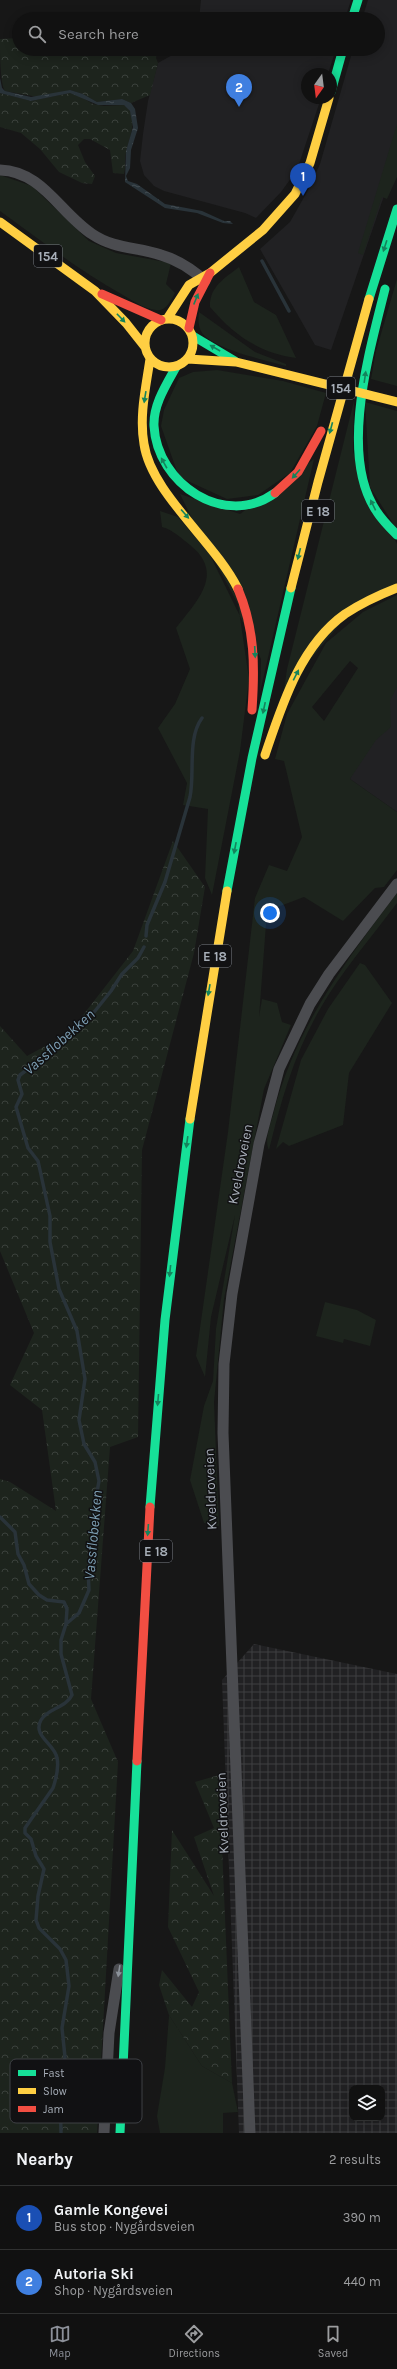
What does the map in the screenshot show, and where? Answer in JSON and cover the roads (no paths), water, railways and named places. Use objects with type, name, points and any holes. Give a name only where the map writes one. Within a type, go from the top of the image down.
[{"type":"main road","points":[[354,12],[358,0]]},
{"type":"main road","points":[[337,72],[342,56]]},
{"type":"main road","points":[[145,347],[147,333],[155,323],[164,319],[189,285],[205,277],[263,230],[295,194],[310,163],[327,104]]},
{"type":"main road","name":"E 18","points":[[124,2059],[142,1643],[164,1327],[200,1045],[242,810],[295,568],[352,350],[397,209]]},
{"type":"main road","name":"154","points":[[0,222],[95,291],[126,323],[145,347],[150,359]]},
{"type":"main road","name":"E 18","points":[[132,2059],[155,1558],[182,1230],[208,1049],[260,769],[325,482],[346,402],[397,240]]},
{"type":"main road","name":"E 18","points":[[391,264],[394,249]]},
{"type":"main road","points":[[150,359],[162,366],[176,367],[188,359],[193,348],[191,332],[195,302],[205,277]]},
{"type":"main road","points":[[387,278],[365,374],[360,420],[359,456],[364,485],[375,510],[397,535]]},
{"type":"main road","name":"154","points":[[95,291],[164,319],[183,322],[191,332],[236,362]]},
{"type":"main road","name":"E 18","points":[[176,367],[159,403],[154,424],[160,456],[169,472],[184,489],[202,499],[222,504],[243,506],[261,501],[278,492],[302,467],[314,447],[352,350]]},
{"type":"main road","name":"E 18","points":[[150,359],[141,424],[147,458],[165,491],[229,570],[242,594],[251,621],[255,653],[254,688],[242,810]]},
{"type":"main road","name":"154","points":[[188,359],[236,362],[397,402]]},
{"type":"main road","name":"E 18","points":[[260,769],[288,689],[302,663],[320,636],[341,617],[364,602],[397,588]]},
{"type":"main road","name":"E 18","points":[[120,2133],[121,2123]]},
{"type":"main road","name":"E 18","points":[[129,2123],[129,2133]]},
{"type":"street","points":[[0,170],[24,174],[36,181],[74,219],[92,234],[111,245],[161,254],[180,262],[205,277]]},
{"type":"street","name":"Kveldroveien","points":[[250,2133],[223,1434],[226,1334],[253,1170],[279,1069],[310,1004],[329,974],[397,884]]},
{"type":"street","points":[[108,2059],[109,2033],[121,1954],[130,1934]]},
{"type":"street","points":[[104,2123],[104,2133]]},
{"type":"water","points":[[0,78],[2,88],[5,91],[31,97],[70,90],[83,94],[97,102],[122,99],[131,103],[135,109],[138,128],[131,150],[130,168],[126,176],[128,181],[137,184],[165,204],[202,211],[224,221],[230,221],[233,224],[223,223],[197,213],[165,208],[125,182],[126,151],[133,127],[130,111],[124,105],[98,105],[70,93],[31,101],[0,93]]},
{"type":"waterway","points":[[262,261],[289,311]]},
{"type":"waterway","name":"Vassflobekken","points":[[146,936],[147,925],[165,882],[190,797],[194,735],[202,718]]},
{"type":"waterway","name":"Vassflobekken","points":[[65,2059],[62,2028],[69,1986],[66,1960],[60,1949],[39,1928],[36,1920],[38,1896],[44,1869],[36,1856],[31,1839],[25,1833],[25,1828],[53,1788],[56,1777],[58,1762],[57,1758],[52,1748],[39,1731],[39,1726],[44,1716],[66,1703],[72,1695],[61,1654],[61,1640],[66,1624],[79,1613],[89,1590],[88,1569],[96,1543],[94,1509],[99,1481],[95,1462],[84,1444],[79,1420],[85,1379],[77,1331],[59,1289],[50,1242],[50,1216],[38,1161],[28,1148],[16,1107],[22,1094],[18,1080],[20,1075],[48,1054],[95,1011],[122,974],[138,958],[144,947]]},
{"type":"waterway","points":[[0,1517],[15,1532],[18,1554],[24,1565],[29,1584],[39,1595],[47,1600],[64,1602],[67,1609],[66,1624]]},
{"type":"waterway","name":"Vassflobekken","points":[[61,2123],[61,2133]]},
{"type":"place","name":"Autoria Ski","points":[[239,107]]},
{"type":"place","name":"Gamle Kongevei","points":[[303,196]]}]
